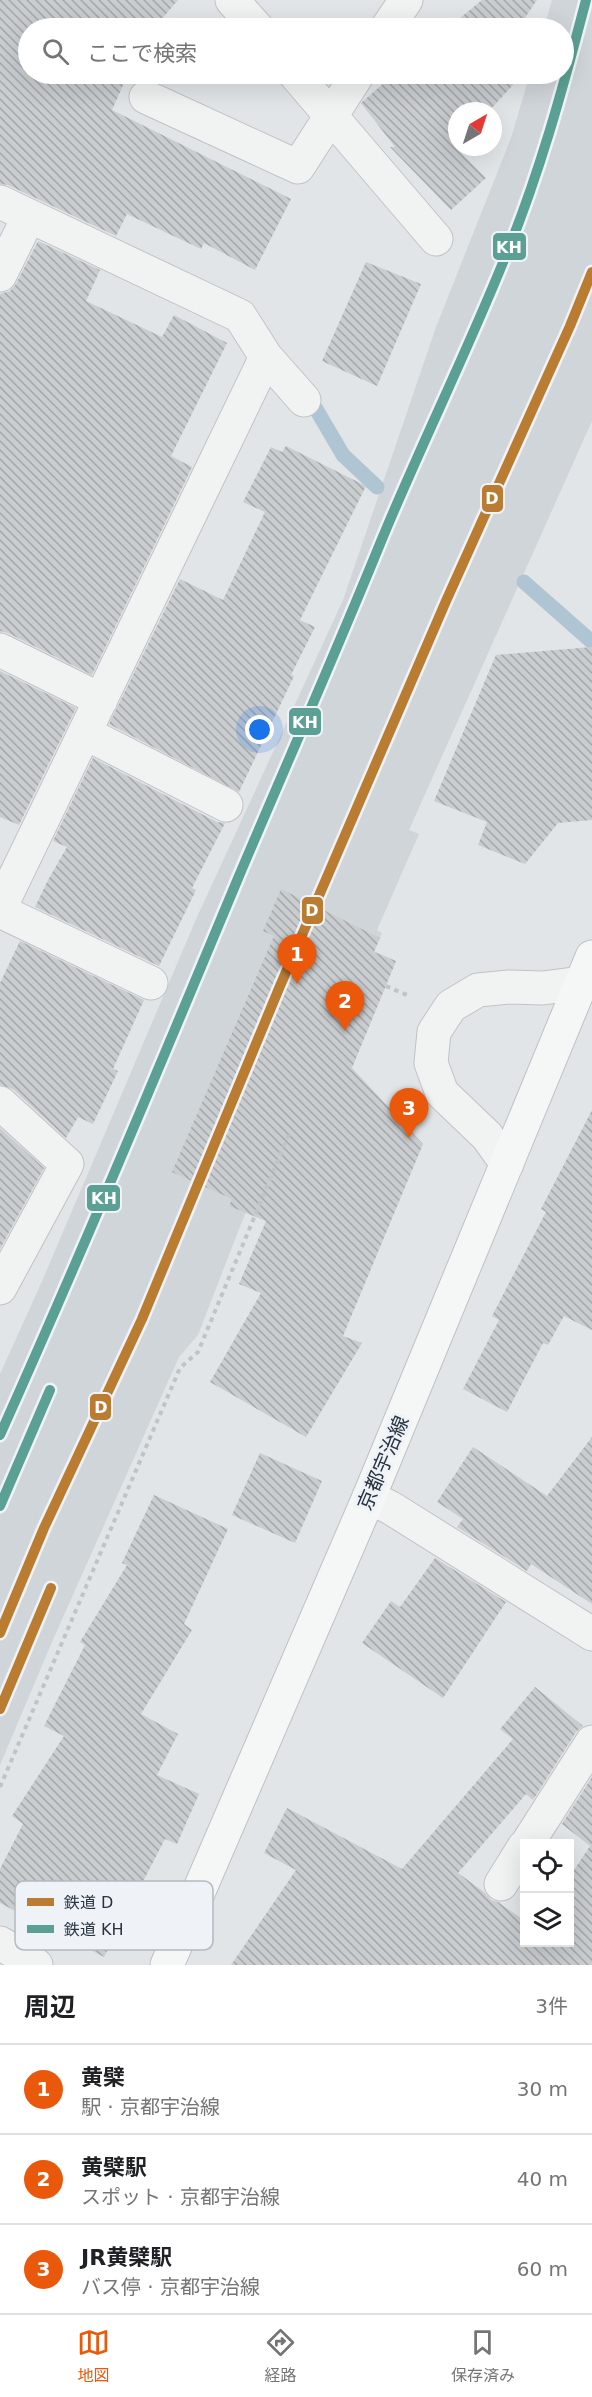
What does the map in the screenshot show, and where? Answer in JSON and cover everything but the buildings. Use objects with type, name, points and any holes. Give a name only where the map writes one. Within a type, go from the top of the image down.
[{"type":"main road","name":"京都宇治線","points":[[203,1881],[369,1497],[586,970]]},
{"type":"main road","name":"京都宇治線","points":[[167,1965],[173,1950]]},
{"type":"street","points":[[232,0],[247,18]]},
{"type":"street","points":[[394,18],[406,0]]},
{"type":"street","points":[[304,84],[436,239]]},
{"type":"street","points":[[146,97],[298,167],[351,84]]},
{"type":"street","points":[[0,202],[240,316],[266,357],[304,400]]},
{"type":"street","points":[[0,275],[29,216]]},
{"type":"street","points":[[150,982],[0,910],[11,858],[85,733],[266,357]]},
{"type":"street","points":[[0,650],[101,700]]},
{"type":"street","points":[[85,733],[226,805]]},
{"type":"street","points":[[507,1164],[488,1136],[442,1093],[431,1063],[434,1032],[451,1006],[478,990],[509,987],[543,988],[586,970]]},
{"type":"street","points":[[0,1103],[67,1164],[0,1288]]},
{"type":"street","points":[[369,1497],[391,1508],[592,1634]]},
{"type":"street","points":[[530,1839],[592,1742]]},
{"type":"street","points":[[501,1884],[520,1854]]},
{"type":"street","points":[[0,1943],[36,1965]]},
{"type":"path","points":[[386,986],[411,997]]},
{"type":"path","points":[[0,1787],[180,1368],[198,1352],[289,1134]]},
{"type":"shaded area","points":[[552,0],[592,0],[592,421],[409,830],[419,834],[377,930],[382,933],[374,951],[396,961],[344,1086],[281,1130],[198,1335],[179,1357],[0,1765],[0,1374],[43,1279],[197,917],[343,600],[436,327],[511,138],[527,84],[574,84],[574,18],[547,18]]},
{"type":"waterway","points":[[316,409],[343,455],[377,487]]},
{"type":"waterway","points":[[524,582],[592,642]]},
{"type":"rail line","name":"KH","points":[[574,44],[586,0]]},
{"type":"rail line","name":"KH","points":[[0,1435],[121,1156],[397,504],[504,260],[539,164],[563,84]]},
{"type":"rail line","name":"D","points":[[0,1633],[44,1528],[142,1319],[280,986],[446,601],[592,272]]},
{"type":"rail line","name":"KH","points":[[0,1506],[50,1390]]},
{"type":"rail line","name":"D","points":[[0,1709],[51,1588]]},
{"type":"place","name":"黄檗","points":[[297,984]]},
{"type":"place","name":"黄檗駅","points":[[345,1031]]},
{"type":"place","name":"JR黄檗駅","points":[[409,1138]]}]
